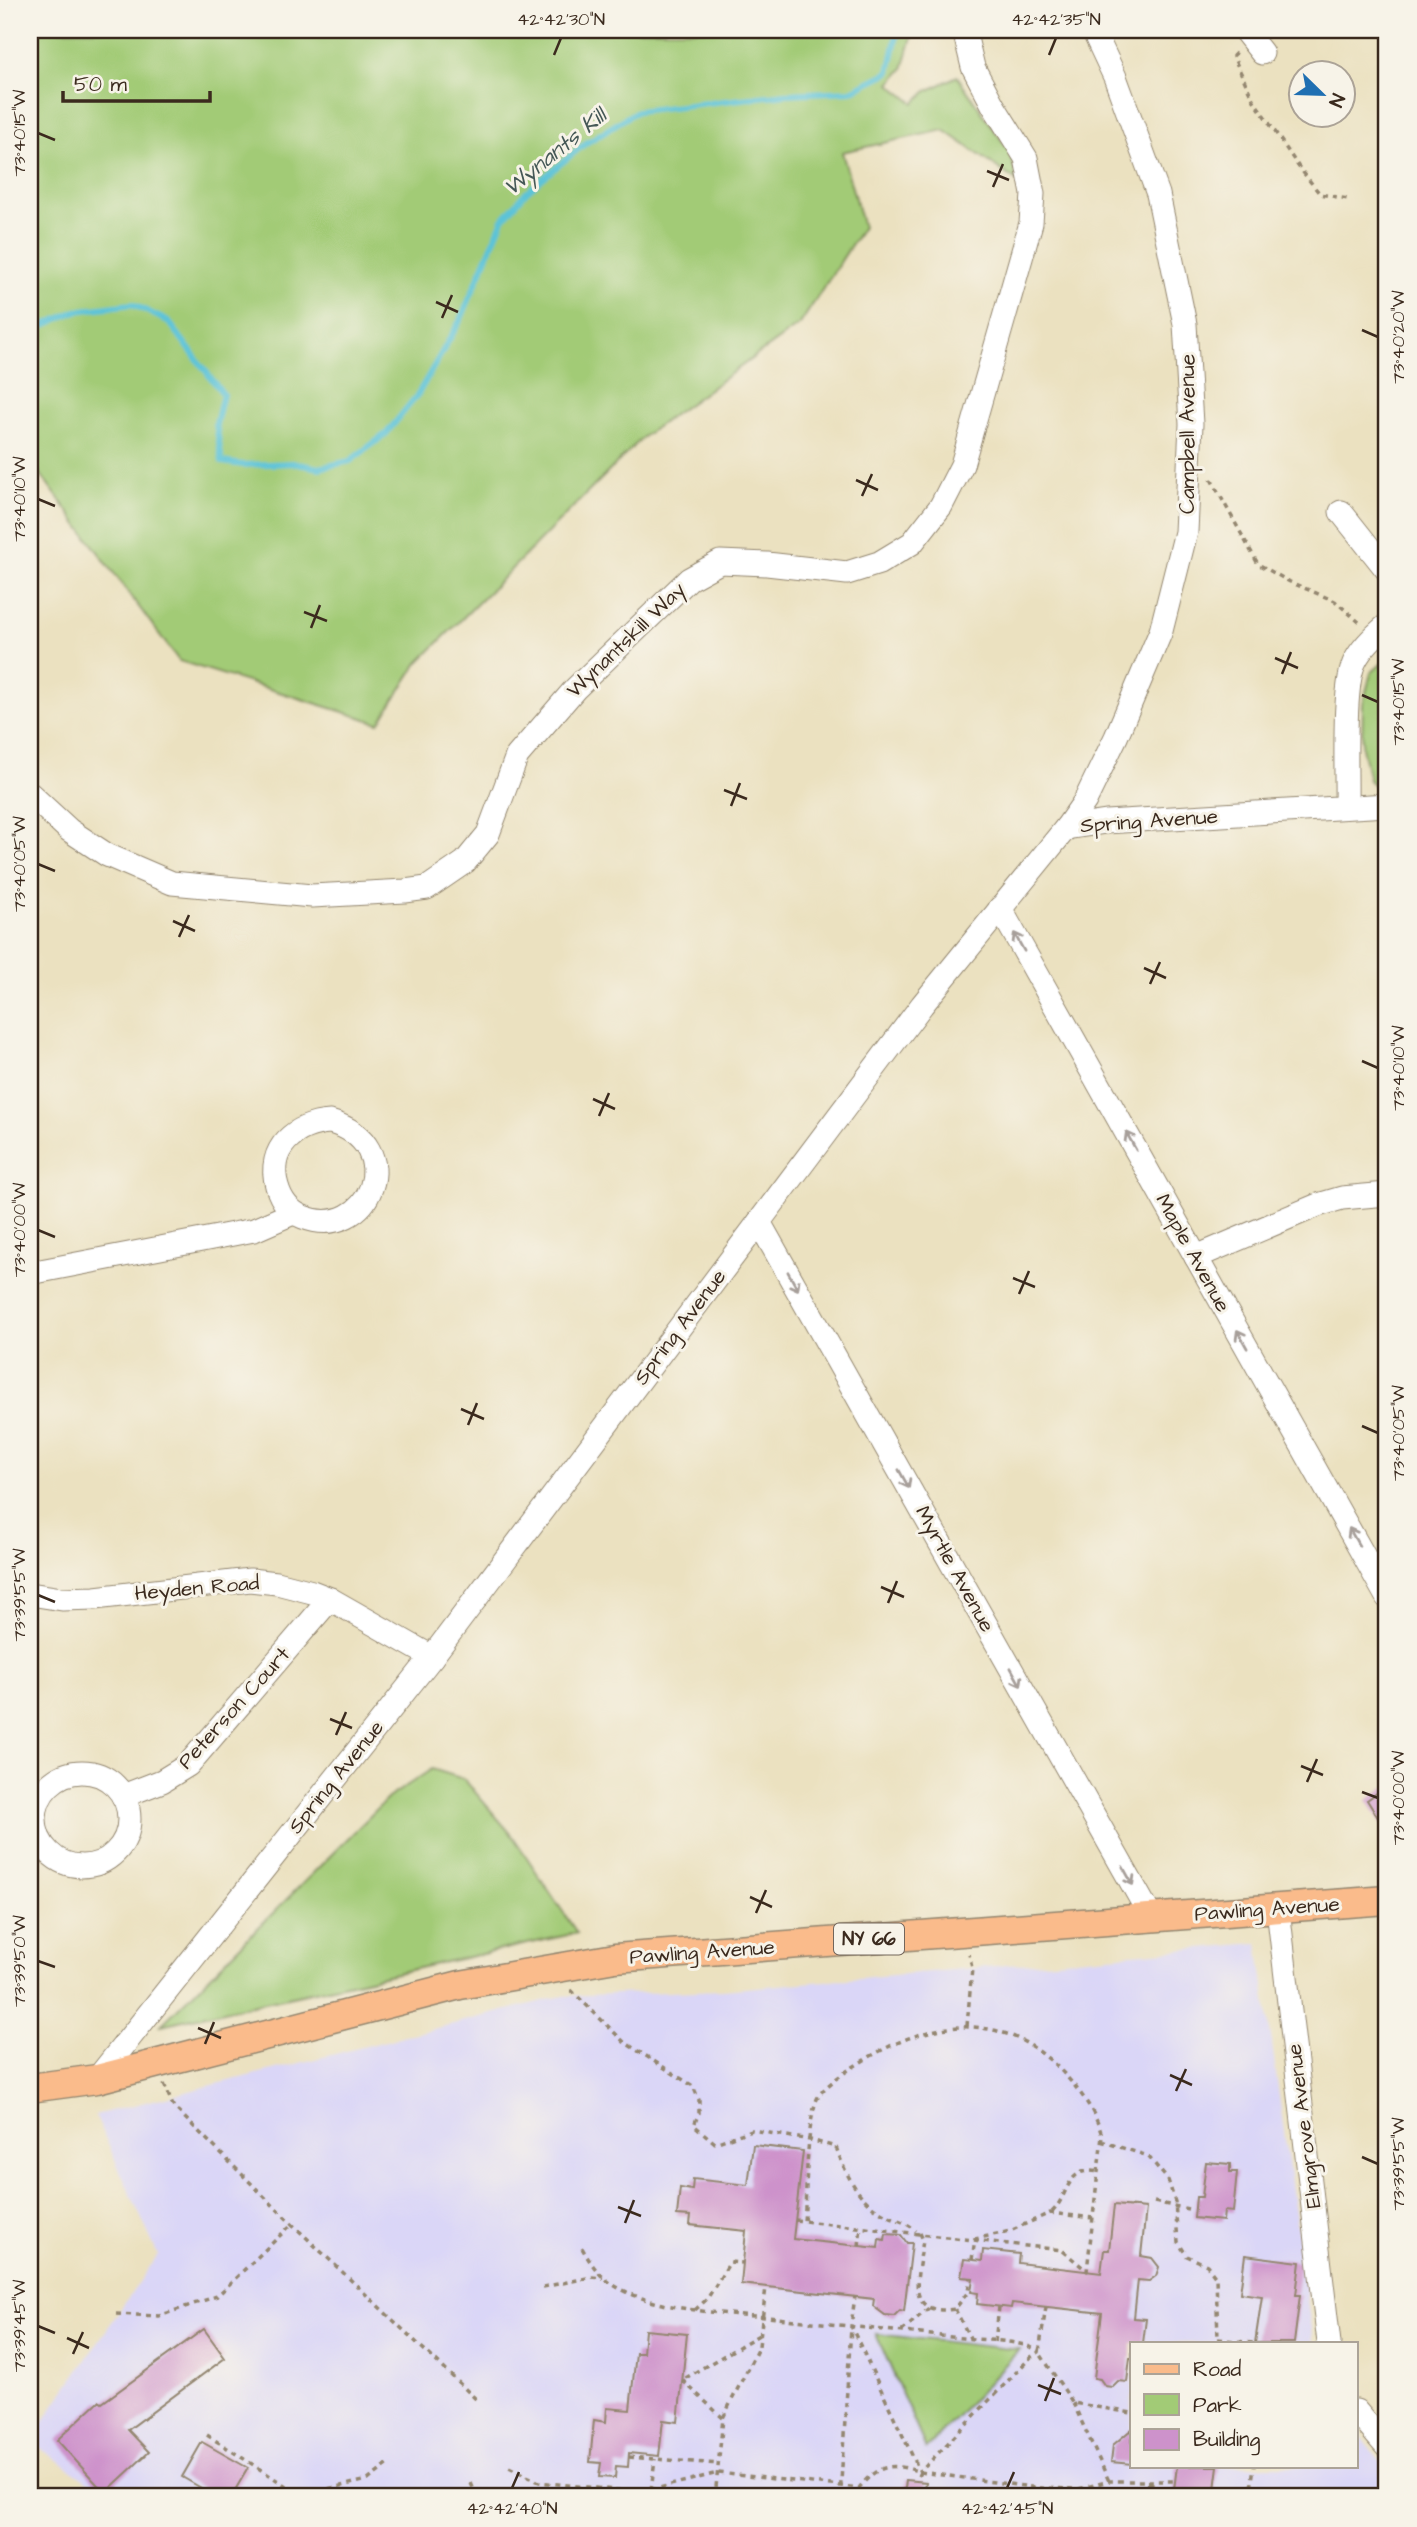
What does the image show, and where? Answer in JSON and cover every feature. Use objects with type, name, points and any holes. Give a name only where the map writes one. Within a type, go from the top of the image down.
[{"type":"main road","name":"Pawling Avenue","points":[[30,2088],[97,2079],[460,1985],[615,1958],[1387,1900]]},
{"type":"street","name":"Wynantskill Way","points":[[30,794],[69,831],[107,855],[172,883],[312,896],[427,888],[465,862],[488,834],[517,756],[575,689],[689,579],[720,562],[847,573],[879,562],[912,542],[941,506],[962,465],[1031,223],[1033,194],[1026,158],[973,67],[964,30]]},
{"type":"street","name":"Campbell Avenue","points":[[1066,828],[1085,801],[1161,631],[1186,532],[1191,424],[1185,324],[1158,194],[1115,77],[1093,30]]},
{"type":"street","points":[[1341,512],[1387,569]]},
{"type":"street","points":[[1346,807],[1348,685],[1354,662],[1370,640],[1387,625]]},
{"type":"street","name":"Spring Avenue","points":[[97,2079],[432,1657],[922,1005],[1066,828],[1106,822],[1387,805]]},
{"type":"street","name":"Maple Avenue","points":[[1000,908],[1387,1597]]},
{"type":"street","points":[[30,1273],[254,1230],[293,1213],[309,1220],[326,1222],[343,1219],[357,1210],[368,1197],[373,1182],[374,1165],[369,1149],[359,1136],[345,1126],[330,1122],[314,1123],[299,1129],[286,1140],[278,1154],[275,1170],[277,1186],[293,1213]]},
{"type":"street","points":[[1196,1257],[1318,1205],[1342,1198],[1387,1194]]},
{"type":"street","name":"Myrtle Avenue","points":[[759,1222],[1151,1917]]},
{"type":"street","name":"Heyden Road","points":[[30,1594],[62,1599],[95,1598],[250,1580],[277,1583],[312,1592],[330,1600],[432,1657]]},
{"type":"street","name":"Peterson Court","points":[[123,1796],[162,1781],[188,1765],[330,1600]]},
{"type":"street","points":[[87,1772],[108,1780],[123,1796],[129,1812],[128,1828],[122,1843],[112,1856],[98,1864],[81,1867],[65,1864],[51,1856],[41,1843],[35,1829],[34,1799],[58,1778],[87,1772]]},
{"type":"street","name":"Elmgrove Avenue","points":[[1278,1909],[1329,2342]]},
{"type":"street","points":[[1358,2413],[1385,2440]]},
{"type":"path","points":[[1252,41],[1233,56],[1253,99],[1320,194],[1348,199]]},
{"type":"path","points":[[1211,479],[1258,564],[1290,582],[1335,601],[1364,626]]},
{"type":"path","points":[[551,1968],[624,2042],[693,2086],[699,2100],[699,2113],[694,2125],[707,2139],[715,2143],[752,2130],[836,2147],[859,2193],[879,2211],[909,2225],[923,2240],[916,2292],[921,2301],[943,2311],[955,2309],[968,2292],[970,2278]]},
{"type":"path","points":[[967,2026],[972,1968]]},
{"type":"path","points":[[795,2220],[1062,2250],[1087,2271],[1101,2141],[1098,2120],[1079,2090],[1055,2063],[1033,2046],[1009,2034],[967,2026],[915,2034],[853,2067],[818,2097],[810,2140],[804,2221]]},
{"type":"path","points":[[164,2084],[173,2106],[478,2402]]},
{"type":"path","points":[[1101,2141],[1148,2156],[1168,2180],[1175,2207],[1178,2242],[1187,2256],[1207,2265],[1216,2277],[1220,2341]]},
{"type":"path","points":[[975,2239],[1010,2231],[1050,2213],[1076,2175],[1085,2171],[1098,2172]]},
{"type":"path","points":[[1154,2202],[1188,2209]]},
{"type":"path","points":[[1050,2213],[1093,2218]]},
{"type":"path","points":[[116,2314],[159,2316],[217,2295],[292,2224]]},
{"type":"path","points":[[859,2246],[861,2227]]},
{"type":"path","points":[[972,2260],[975,2239]]},
{"type":"path","points":[[582,2248],[593,2267],[612,2284],[639,2296],[695,2310],[1032,2346],[1039,2351],[1073,2403],[1109,2481]]},
{"type":"path","points":[[695,2310],[707,2299],[730,2262],[743,2263]]},
{"type":"path","points":[[543,2287],[592,2277],[605,2278]]},
{"type":"path","points":[[715,2497],[723,2418],[759,2346],[766,2287]]},
{"type":"path","points":[[840,2497],[855,2297]]},
{"type":"path","points":[[901,2332],[930,2307]]},
{"type":"path","points":[[995,2342],[999,2307]]},
{"type":"path","points":[[916,2481],[920,2472],[1039,2351],[1046,2307]]},
{"type":"path","points":[[955,2309],[971,2339]]},
{"type":"path","points":[[851,2326],[920,2472]]},
{"type":"path","points":[[723,2418],[682,2380],[760,2334]]},
{"type":"path","points":[[1073,2403],[1130,2413]]},
{"type":"path","points":[[207,2434],[300,2495],[368,2480],[390,2463]]},
{"type":"path","points":[[629,2457],[719,2464]]},
{"type":"path","points":[[509,2467],[539,2482],[635,2492],[645,2497],[652,2493],[655,2459]]},
{"type":"path","points":[[652,2490],[718,2473],[859,2487],[870,2474],[879,2469],[905,2467],[920,2472],[1038,2488],[1079,2489],[1109,2481],[1175,2481]]},
{"type":"path","points":[[1250,2497],[1254,2468]]},
{"type":"path","points":[[1131,2497],[1152,2481]]},
{"type":"path","points":[[1151,2497],[1152,2481]]},
{"type":"path","points":[[471,2483],[477,2497]]},
{"type":"path","points":[[1037,2497],[1038,2488]]},
{"type":"shaded area","points":[[1258,1943],[1313,2342],[1130,2342],[1130,2468],[1358,2468],[1358,2432],[1387,2471],[1387,2497],[111,2497],[30,2441],[158,2255],[95,2115],[563,1996],[724,1990]]},
{"type":"green space","points":[[30,30],[910,30],[912,37],[903,69],[890,84],[914,103],[927,91],[957,76],[1009,151],[1018,182],[944,130],[842,152],[863,227],[800,324],[644,436],[418,663],[379,723],[179,661],[30,460]]},
{"type":"green space","points":[[1387,659],[1387,792],[1381,792],[1369,780],[1362,747],[1363,704],[1371,673]]},
{"type":"green space","points":[[1387,669],[1387,791],[1383,672]]},
{"type":"green space","points":[[432,1769],[464,1779],[512,1835],[577,1933],[161,2025],[388,1798]]},
{"type":"green space","points":[[876,2334],[1019,2350],[926,2449]]},
{"type":"building","points":[[1387,1786],[1387,1832],[1367,1800]]},
{"type":"building","points":[[753,2145],[803,2151],[793,2239],[878,2248],[879,2239],[885,2240],[886,2234],[901,2235],[907,2243],[912,2243],[904,2311],[900,2310],[894,2316],[885,2315],[873,2306],[874,2299],[741,2284],[746,2231],[690,2225],[691,2216],[677,2215],[680,2188],[692,2190],[693,2179],[748,2185]]},
{"type":"building","points":[[1206,2162],[1230,2164],[1230,2172],[1237,2172],[1233,2212],[1224,2211],[1223,2221],[1194,2218],[1196,2197],[1202,2197]]},
{"type":"building","points":[[1114,2205],[1146,2208],[1141,2256],[1152,2258],[1159,2267],[1156,2276],[1149,2281],[1138,2280],[1134,2318],[1146,2319],[1143,2342],[1130,2342],[1127,2382],[1118,2381],[1112,2387],[1105,2386],[1100,2379],[1094,2378],[1102,2313],[1012,2303],[1011,2308],[977,2304],[978,2293],[971,2292],[973,2278],[961,2277],[964,2259],[982,2261],[983,2250],[1019,2254],[1018,2263],[1101,2273],[1104,2250],[1109,2250]]},
{"type":"building","points":[[1245,2255],[1300,2262],[1296,2295],[1300,2295],[1294,2342],[1255,2342],[1262,2296],[1240,2293]]},
{"type":"building","points":[[204,2329],[225,2358],[128,2430],[149,2452],[105,2493],[57,2440],[99,2401],[102,2403]]},
{"type":"building","points":[[645,2330],[687,2334],[678,2422],[663,2420],[659,2456],[629,2453],[628,2467],[616,2466],[615,2478],[599,2477],[601,2463],[590,2462],[594,2420],[606,2422],[607,2408],[630,2410],[636,2353],[643,2353]]},
{"type":"building","points":[[1130,2431],[1130,2464],[1111,2462],[1113,2445]]},
{"type":"building","points":[[202,2442],[248,2468],[231,2497],[217,2497],[182,2477]]},
{"type":"building","points":[[1177,2468],[1218,2468],[1214,2497],[1173,2497]]},
{"type":"building","points":[[906,2480],[926,2482],[924,2497],[904,2497]]},
{"type":"waterway","name":"Wynants Kill","points":[[30,328],[34,330],[76,311],[132,304],[169,322],[223,394],[216,424],[222,462],[243,465],[293,463],[319,468],[350,461],[386,434],[418,394],[461,319],[503,219],[526,192],[586,143],[637,111],[786,94],[851,91],[889,72],[898,30]]}]
